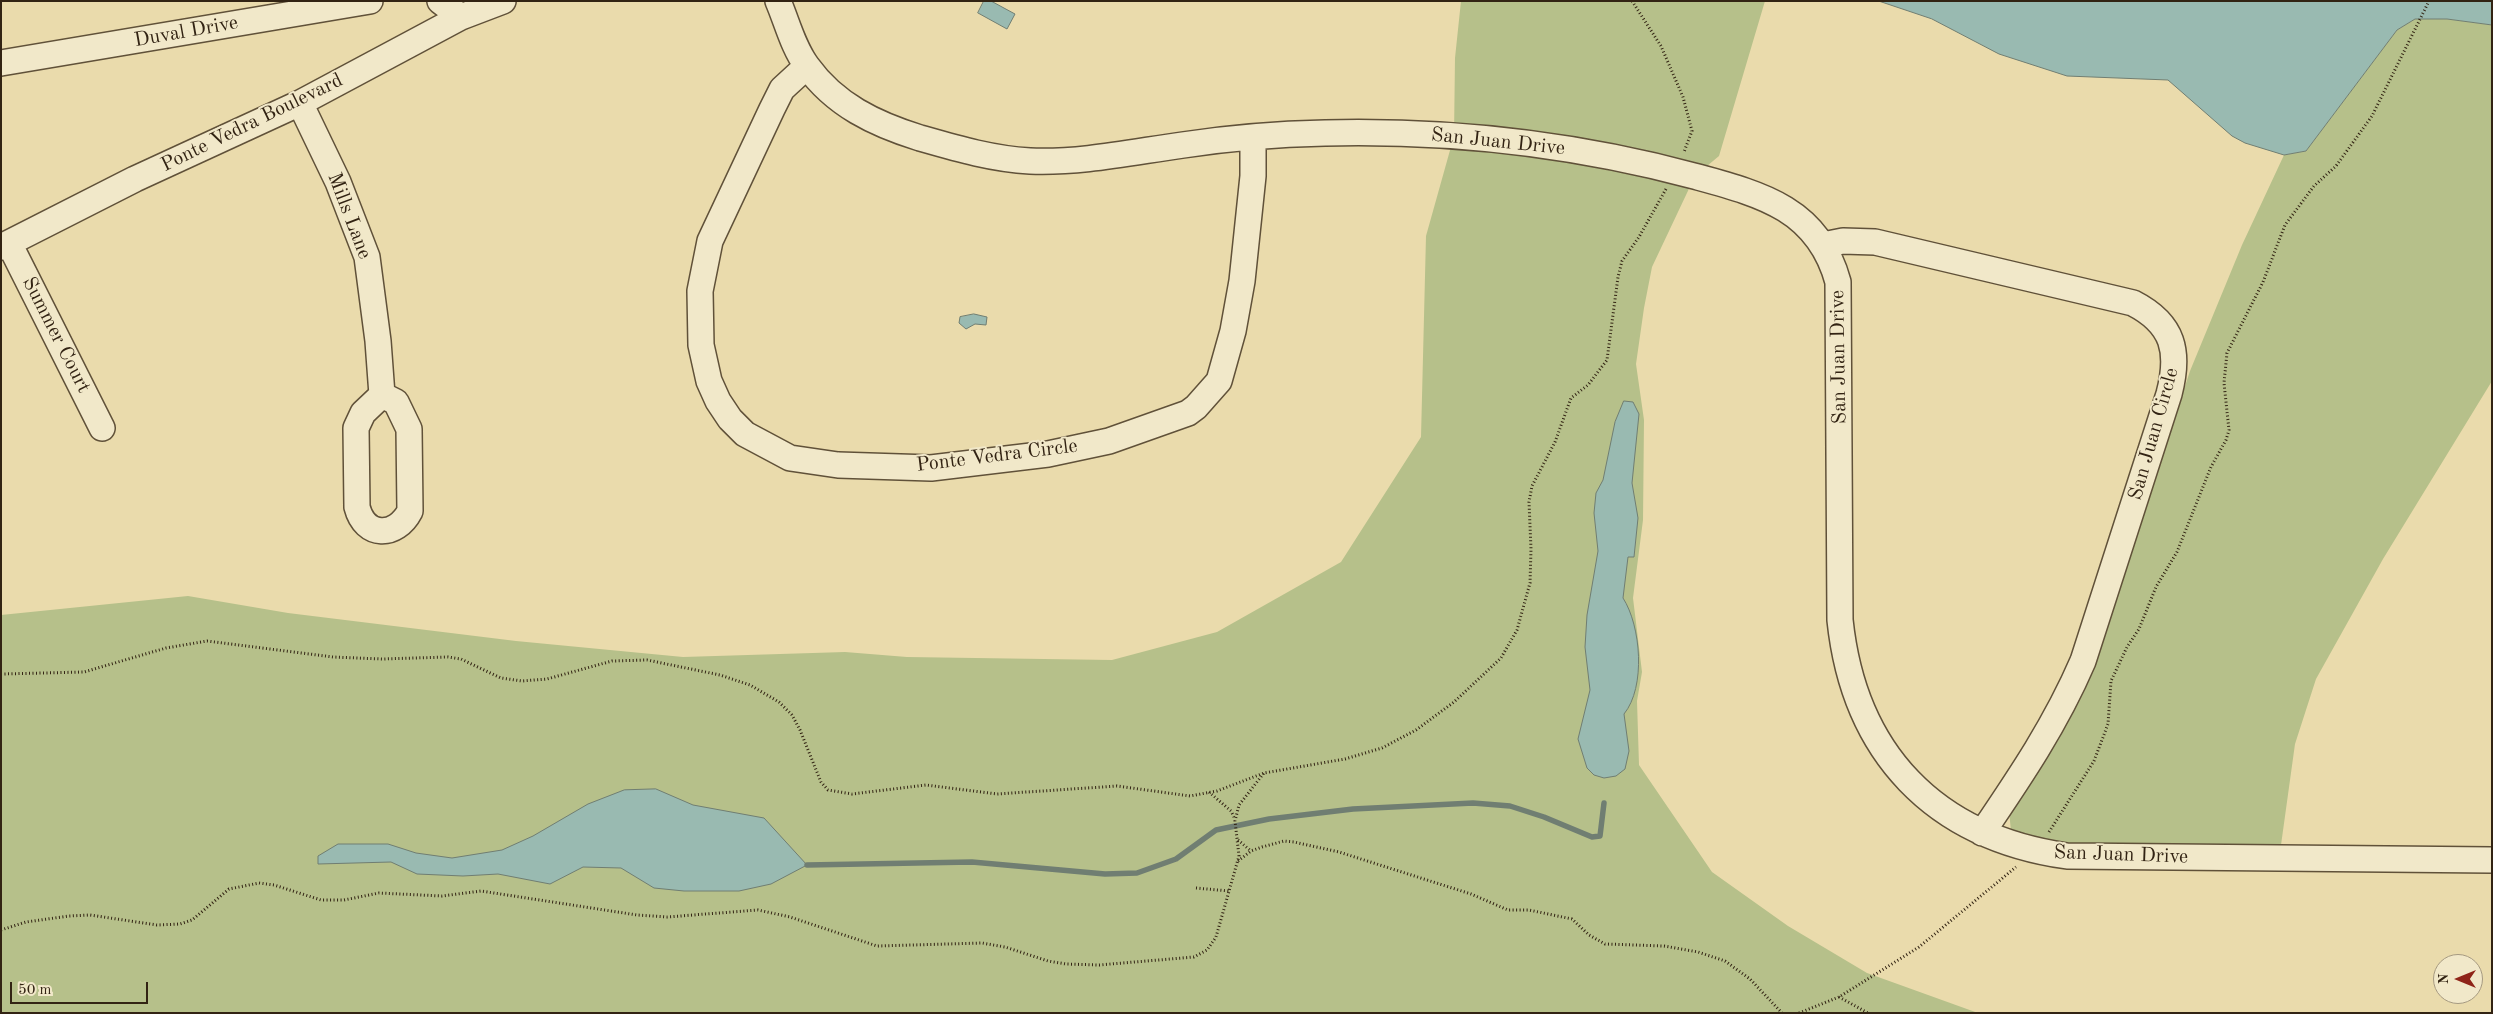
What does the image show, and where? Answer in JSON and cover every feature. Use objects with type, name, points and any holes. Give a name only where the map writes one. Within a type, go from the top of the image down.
[{"type":"street","name":"Duval Drive","points":[[1,63],[370,1]]},
{"type":"street","points":[[440,1],[461,18]]},
{"type":"street","name":"Ponte Vedra Boulevard","points":[[5,245],[135,179],[300,103],[461,18],[503,1]]},
{"type":"street","name":"San Juan Drive","points":[[778,1],[799,53],[807,66],[829,92],[849,108],[896,131],[946,146],[999,158],[1027,161],[1070,161],[1254,137],[1323,133],[1399,133],[1514,141],[1573,149],[1676,171],[1746,192],[1783,206],[1805,223],[1823,245],[1834,269],[1840,295],[1840,620],[1844,652],[1852,684],[1864,716],[1880,745],[1900,772],[1917,790],[1949,815],[1982,833],[2035,851],[2067,856],[2492,860]]},
{"type":"street","name":"Ponte Vedra Circle","points":[[807,66],[793,76],[782,89],[710,241],[700,291],[701,345],[709,381],[718,401],[730,420],[745,434],[790,458],[838,466],[931,468],[1048,454],[1100,443],[1188,413],[1196,407],[1219,381],[1233,331],[1242,281],[1254,137]]},
{"type":"street","name":"Mills Lane","points":[[300,103],[338,182],[367,257],[378,341],[382,395]]},
{"type":"street","name":"San Juan Circle","points":[[1823,245],[1844,240],[1874,242],[2133,304],[2156,318],[2172,342],[2175,374],[2083,661],[2067,699],[2040,747],[1982,833]]},
{"type":"street","name":"Summer Court","points":[[5,245],[102,428]]},
{"type":"street","points":[[382,395],[396,402],[409,429],[410,511],[404,523],[394,530],[382,531],[367,526],[360,517],[357,507],[356,428],[363,413],[382,395]]},
{"type":"path","points":[[1,674],[84,672],[166,648],[207,641],[333,657],[382,659],[448,657],[461,659],[501,678],[522,681],[547,679],[612,661],[647,660],[720,675],[750,685],[779,702],[792,715],[800,730],[820,782],[828,790],[840,794],[926,785],[997,794],[1117,786],[1190,796],[1209,792],[1264,773],[1345,759],[1382,748],[1416,730],[1454,702],[1501,658],[1517,630],[1530,583],[1529,502],[1532,486],[1555,442],[1571,398],[1588,385],[1607,360],[1618,277],[1622,261],[1640,237],[1676,171],[1692,131],[1683,97],[1661,46],[1632,1]]},
{"type":"path","points":[[1799,1013],[1839,997],[1919,947],[2035,851],[2065,809],[2094,761],[2108,724],[2111,681],[2127,646],[2139,628],[2156,587],[2177,552],[2211,467],[2230,430],[2224,383],[2227,353],[2263,282],[2285,225],[2314,186],[2336,166],[2358,138],[2372,116],[2429,1]]},
{"type":"path","points":[[1235,820],[1239,805],[1264,773]]},
{"type":"path","points":[[1,930],[34,920],[90,915],[148,925],[180,924],[192,920],[229,889],[258,883],[321,900],[344,900],[379,893],[442,896],[481,891],[637,915],[667,917],[758,910],[790,917],[877,946],[982,943],[1005,947],[1048,961],[1099,965],[1194,957],[1207,950],[1216,937],[1237,862],[1238,839],[1235,820],[1231,812],[1209,792]]},
{"type":"path","points":[[1238,839],[1251,851]]},
{"type":"path","points":[[1237,862],[1251,851],[1284,840],[1339,852],[1471,894],[1508,910],[1529,910],[1572,919],[1589,935],[1605,944],[1664,946],[1698,952],[1725,961],[1750,979],[1782,1013]]},
{"type":"path","points":[[1196,888],[1229,891]]},
{"type":"path","points":[[1839,997],[1868,1013]]},
{"type":"green space","points":[[1461,1],[1765,1],[1719,156],[1695,176],[1652,267],[1644,308],[1636,364],[1644,420],[1643,520],[1633,598],[1642,672],[1637,701],[1639,765],[1712,872],[1788,926],[1867,973],[1978,1013],[1,1013],[1,615],[188,596],[288,613],[516,641],[683,657],[845,652],[907,657],[1112,660],[1217,632],[1341,562],[1421,437],[1426,236],[1454,136],[1455,58]]},
{"type":"green space","points":[[2415,19],[2447,19],[2492,25],[2492,381],[2383,559],[2316,679],[2295,744],[2281,845],[2081,845],[2050,843],[2011,831],[2009,811],[2059,739],[2114,602],[2190,371],[2242,245],[2284,155],[2306,151],[2397,30]]},
{"type":"water","points":[[984,1],[991,1],[1015,14],[1007,29],[978,13]]},
{"type":"water","points":[[1879,1],[2492,1],[2492,25],[2447,19],[2415,19],[2397,30],[2306,151],[2284,155],[2245,143],[2232,136],[2168,80],[2067,76],[1999,54],[1932,19]]},
{"type":"water","points":[[974,314],[987,317],[986,325],[975,324],[966,329],[959,323],[960,317]]},
{"type":"water","points":[[1624,401],[1633,402],[1639,414],[1632,483],[1638,518],[1634,557],[1628,557],[1623,598],[1634,624],[1637,640],[1638,673],[1636,688],[1624,714],[1629,751],[1625,769],[1616,776],[1604,778],[1594,775],[1587,768],[1578,739],[1590,690],[1585,647],[1587,615],[1598,551],[1594,513],[1596,493],[1603,480],[1615,422]]},
{"type":"water","points":[[656,789],[693,805],[764,818],[807,865],[771,884],[739,891],[684,891],[654,888],[621,868],[583,867],[550,884],[498,874],[463,876],[417,874],[391,862],[318,864],[318,856],[338,844],[388,844],[416,853],[452,858],[502,850],[533,836],[588,804],[624,790]]},
{"type":"waterway","points":[[807,865],[972,862],[1105,874],[1137,873],[1176,859],[1216,830],[1269,819],[1353,809],[1473,803],[1510,806],[1544,817],[1592,837],[1600,836],[1604,803]]}]
